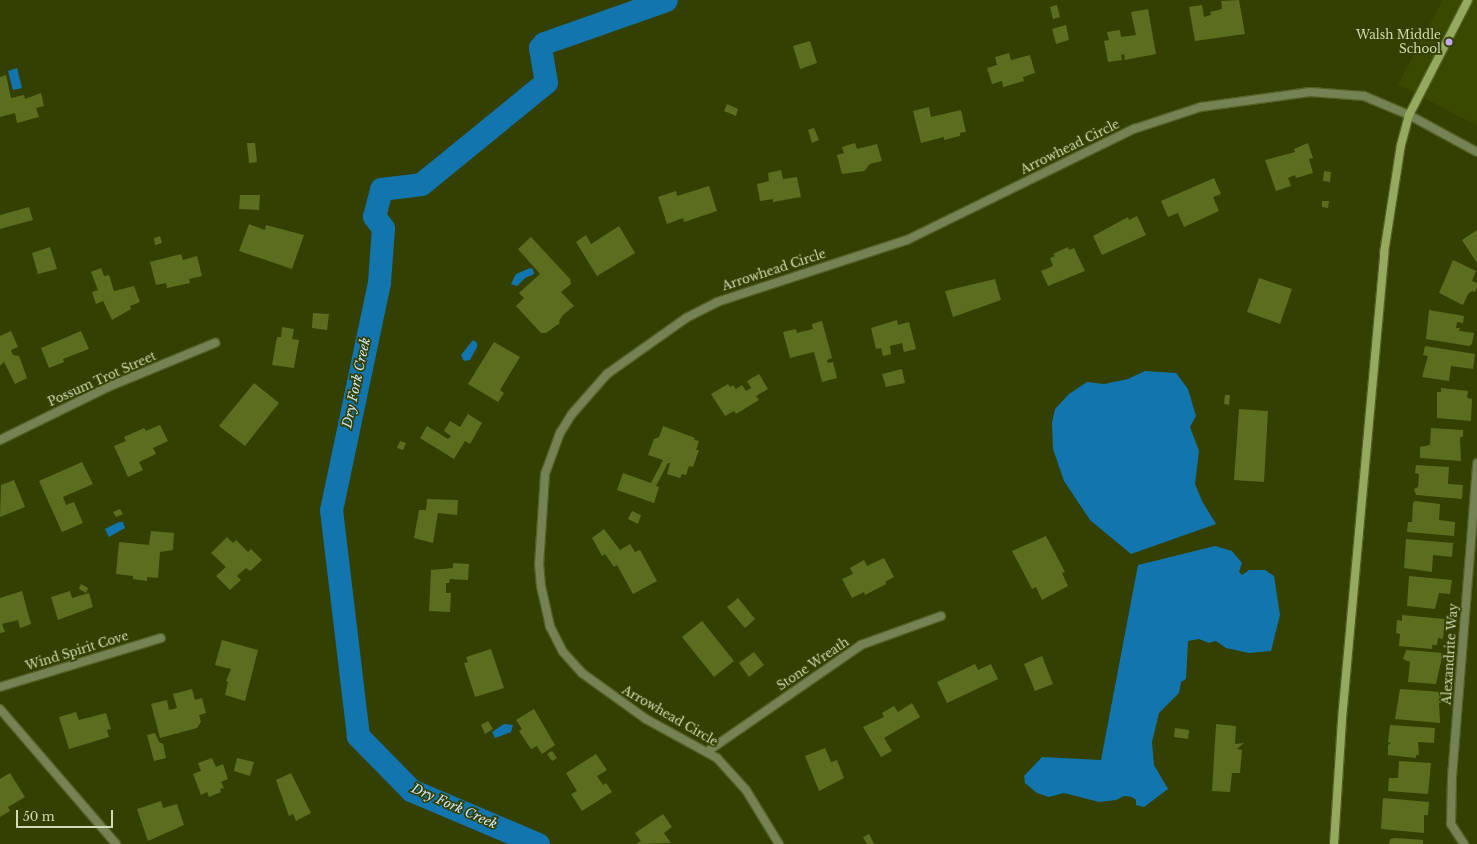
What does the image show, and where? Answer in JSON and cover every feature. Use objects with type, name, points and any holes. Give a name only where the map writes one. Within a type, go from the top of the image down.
[{"type":"main road","points":[[1334,844],[1342,719],[1384,254],[1401,145],[1409,115],[1468,0]]},
{"type":"street","name":"Arrowhead Circle","points":[[779,844],[732,773],[708,751],[646,718],[582,673],[558,644],[545,607],[539,565],[545,474],[560,433],[576,409],[607,374],[686,318],[717,302],[907,240],[1134,129],[1167,116],[1213,104],[1310,92],[1364,96],[1409,115],[1477,152]]},
{"type":"street","name":"Possum Trot Street","points":[[0,440],[108,387],[215,343]]},
{"type":"street","name":"Alexandrite Way","points":[[1464,844],[1451,824],[1452,777],[1477,463]]},
{"type":"street","name":"Stone Wreath","points":[[708,751],[861,645],[941,616]]},
{"type":"street","name":"Wind Spirit Cove","points":[[0,687],[160,638]]},
{"type":"street","points":[[0,709],[3,719],[116,844]]},
{"type":"shaded area","name":"Walsh Middle School","points":[[1443,0],[1477,0],[1477,126],[1398,84]]},
{"type":"water","points":[[17,68],[22,88],[13,90],[8,71]]},
{"type":"water","points":[[530,268],[533,269],[534,274],[525,278],[517,286],[511,284],[516,274]]},
{"type":"water","points":[[473,340],[477,343],[477,347],[470,360],[464,361],[461,355]]},
{"type":"water","points":[[1145,371],[1176,373],[1188,389],[1196,416],[1190,427],[1199,451],[1195,484],[1202,501],[1216,524],[1131,554],[1090,520],[1064,481],[1053,449],[1052,423],[1055,409],[1069,394],[1087,382],[1104,384],[1128,379]]},
{"type":"water","points":[[119,522],[123,522],[125,528],[109,537],[105,529]]},
{"type":"water","points":[[1215,546],[1232,551],[1242,563],[1239,572],[1242,575],[1249,570],[1265,570],[1274,576],[1280,615],[1271,651],[1249,653],[1226,648],[1216,641],[1209,643],[1199,639],[1188,641],[1186,679],[1181,682],[1179,693],[1159,713],[1152,742],[1154,765],[1168,789],[1144,807],[1136,805],[1136,800],[1132,797],[1124,796],[1116,800],[1099,802],[1064,793],[1049,797],[1037,793],[1025,783],[1024,776],[1042,757],[1101,760],[1138,565]]},
{"type":"water","points":[[504,724],[513,725],[511,732],[495,738],[492,732]]},
{"type":"building","points":[[1239,0],[1245,34],[1195,41],[1189,7],[1202,5],[1204,17],[1211,15],[1210,12],[1222,9],[1221,1]]},
{"type":"building","points":[[1057,5],[1060,17],[1053,19],[1050,7]]},
{"type":"building","points":[[1148,9],[1156,54],[1125,60],[1124,54],[1121,55],[1122,60],[1108,62],[1104,41],[1109,40],[1107,32],[1120,30],[1121,37],[1136,35],[1131,12]]},
{"type":"building","points":[[1066,25],[1069,40],[1056,44],[1052,29]]},
{"type":"building","points":[[810,41],[817,63],[800,69],[793,46]]},
{"type":"building","points":[[1009,53],[1011,60],[1030,55],[1035,73],[1023,77],[1024,81],[1003,87],[1002,81],[992,84],[987,68],[997,65],[995,57]]},
{"type":"building","points":[[6,75],[11,98],[24,95],[25,99],[41,93],[44,106],[36,108],[39,117],[17,123],[15,113],[0,117],[0,77]]},
{"type":"building","points":[[727,104],[738,109],[736,116],[724,111]]},
{"type":"building","points":[[929,107],[931,117],[961,110],[966,132],[960,133],[960,136],[944,140],[944,137],[921,143],[913,111]]},
{"type":"building","points":[[814,128],[819,140],[812,143],[808,130]]},
{"type":"building","points":[[247,143],[255,143],[257,162],[249,163]]},
{"type":"building","points":[[855,143],[857,149],[877,144],[882,161],[870,164],[864,171],[842,174],[837,155],[844,153],[842,147]]},
{"type":"building","points":[[1308,143],[1313,158],[1309,159],[1313,173],[1296,178],[1295,175],[1288,178],[1291,186],[1276,191],[1265,160],[1295,152],[1294,149]]},
{"type":"building","points":[[781,170],[783,179],[797,177],[801,197],[773,202],[773,199],[760,201],[757,184],[769,181],[768,173]]},
{"type":"building","points":[[1324,171],[1331,172],[1330,182],[1323,181]]},
{"type":"building","points":[[1214,178],[1221,194],[1213,197],[1219,211],[1184,227],[1178,213],[1168,217],[1161,201]]},
{"type":"building","points":[[709,186],[717,211],[684,222],[683,218],[667,224],[658,197],[676,191],[677,196]]},
{"type":"building","points":[[240,195],[260,195],[259,210],[239,209]]},
{"type":"building","points":[[1322,201],[1329,201],[1328,208],[1322,207]]},
{"type":"building","points":[[29,207],[33,220],[0,229],[0,215]]},
{"type":"building","points":[[1137,216],[1146,235],[1102,255],[1093,236],[1128,217],[1129,220]]},
{"type":"building","points":[[249,224],[265,230],[266,225],[304,235],[292,269],[239,251]]},
{"type":"building","points":[[619,226],[635,253],[597,276],[576,242],[586,235],[591,244]]},
{"type":"building","points":[[1477,230],[1477,263],[1462,240]]},
{"type":"building","points":[[160,236],[162,243],[155,245],[154,238]]},
{"type":"building","points":[[531,237],[570,279],[571,284],[561,292],[574,306],[563,315],[559,321],[560,323],[546,333],[541,333],[516,306],[524,298],[519,293],[540,274],[518,249]]},
{"type":"building","points":[[50,247],[57,269],[38,274],[32,253]]},
{"type":"building","points":[[1068,247],[1069,250],[1074,248],[1085,271],[1048,286],[1041,271],[1053,266],[1050,258],[1055,256],[1053,254]]},
{"type":"building","points":[[181,254],[183,260],[197,256],[202,276],[189,279],[190,283],[167,288],[166,283],[156,285],[150,262]]},
{"type":"building","points":[[1453,260],[1476,271],[1472,281],[1477,283],[1477,287],[1475,292],[1472,291],[1468,294],[1463,305],[1439,293]]},
{"type":"building","points":[[101,268],[104,276],[109,275],[114,291],[134,286],[140,302],[130,306],[131,309],[112,320],[103,301],[96,304],[92,292],[98,290],[91,272]]},
{"type":"building","points":[[1259,278],[1292,289],[1280,324],[1247,312]]},
{"type":"building","points":[[995,279],[1001,300],[953,317],[945,291]]},
{"type":"building","points":[[1429,310],[1464,316],[1463,323],[1457,322],[1456,328],[1460,328],[1459,331],[1474,333],[1472,344],[1469,346],[1426,339]]},
{"type":"building","points":[[313,313],[329,314],[327,330],[312,328]]},
{"type":"building","points":[[897,320],[898,325],[909,322],[916,349],[904,352],[902,343],[890,346],[891,354],[883,356],[881,348],[876,349],[871,328]]},
{"type":"building","points":[[822,321],[832,358],[827,360],[828,363],[833,362],[837,378],[822,382],[814,352],[790,358],[783,332],[796,329],[797,333],[813,329],[812,324]]},
{"type":"building","points":[[282,327],[294,329],[292,339],[299,340],[294,368],[272,365],[277,337],[281,337]]},
{"type":"building","points":[[11,331],[18,347],[11,350],[13,355],[19,356],[27,378],[15,384],[4,362],[0,366],[0,336]]},
{"type":"building","points":[[81,331],[89,349],[63,359],[64,362],[49,368],[41,348]]},
{"type":"building","points":[[494,342],[520,357],[500,390],[504,393],[498,402],[468,384]]},
{"type":"building","points":[[1425,346],[1475,354],[1473,369],[1451,366],[1449,381],[1422,377],[1428,356],[1423,355]]},
{"type":"building","points":[[902,369],[905,383],[886,387],[882,374]]},
{"type":"building","points":[[759,374],[768,389],[756,396],[759,400],[736,414],[734,411],[725,416],[711,394],[728,384],[730,387],[733,385],[736,389],[742,385],[746,391],[751,388],[747,381]]},
{"type":"building","points":[[254,383],[279,403],[245,446],[219,426]]},
{"type":"building","points":[[1441,388],[1468,391],[1467,398],[1472,399],[1471,421],[1437,418],[1437,392],[1441,392]]},
{"type":"building","points":[[1225,395],[1230,395],[1229,405],[1224,404]]},
{"type":"building","points":[[1239,409],[1268,411],[1264,482],[1234,480]]},
{"type":"building","points":[[468,414],[482,423],[470,444],[465,441],[454,459],[420,438],[427,426],[448,439],[451,436],[444,431],[450,421],[460,427]]},
{"type":"building","points":[[160,425],[168,441],[153,448],[156,454],[139,462],[143,470],[128,477],[114,446],[126,441],[124,437],[144,428],[146,431]]},
{"type":"building","points":[[663,426],[695,438],[694,440],[699,441],[696,450],[699,450],[693,467],[689,466],[686,475],[682,474],[680,478],[667,474],[670,463],[668,463],[656,486],[659,487],[654,503],[617,490],[623,473],[651,483],[663,460],[648,455],[654,439],[659,437]]},
{"type":"building","points":[[1431,428],[1463,430],[1463,437],[1460,437],[1461,461],[1420,458],[1420,447],[1430,445]]},
{"type":"building","points":[[400,441],[406,443],[403,450],[397,448]]},
{"type":"building","points":[[82,462],[93,484],[63,497],[66,505],[74,502],[83,523],[62,532],[39,481]]},
{"type":"building","points":[[1416,465],[1449,467],[1448,484],[1463,485],[1462,499],[1416,495],[1414,489],[1418,487],[1419,474],[1415,473]]},
{"type":"building","points":[[14,480],[25,507],[0,517],[1,485]]},
{"type":"building","points":[[427,499],[458,500],[457,515],[438,513],[433,543],[414,538],[419,510],[426,510]]},
{"type":"building","points":[[1415,501],[1440,504],[1439,520],[1455,522],[1454,536],[1407,532],[1408,522],[1412,522],[1413,503]]},
{"type":"building","points":[[120,509],[123,514],[116,517],[113,512]]},
{"type":"building","points":[[632,511],[641,515],[638,524],[628,519]]},
{"type":"building","points":[[604,529],[620,550],[630,544],[635,552],[640,550],[657,581],[633,594],[617,565],[614,567],[605,554],[602,556],[592,538]]},
{"type":"building","points":[[151,531],[174,533],[173,550],[160,552],[158,578],[147,577],[147,581],[133,579],[133,576],[116,574],[119,542],[149,545]]},
{"type":"building","points":[[1046,536],[1065,572],[1062,573],[1068,586],[1042,600],[1036,587],[1032,589],[1012,551]]},
{"type":"building","points":[[227,537],[233,543],[236,540],[248,552],[251,549],[262,560],[250,571],[246,568],[237,576],[241,580],[230,590],[216,576],[226,567],[211,553]]},
{"type":"building","points":[[1406,539],[1453,543],[1452,557],[1433,555],[1432,572],[1404,568]]},
{"type":"building","points":[[884,558],[894,577],[885,582],[886,584],[865,595],[864,592],[852,598],[842,579],[853,574],[850,568],[864,560],[867,566]]},
{"type":"building","points":[[453,563],[469,564],[468,580],[450,579],[449,583],[446,583],[446,593],[451,593],[450,612],[429,611],[431,570],[453,568]]},
{"type":"building","points":[[1409,576],[1452,580],[1450,594],[1439,593],[1435,609],[1407,606]]},
{"type":"building","points":[[81,584],[88,588],[86,593],[79,589]]},
{"type":"building","points":[[22,591],[31,624],[20,628],[18,620],[2,624],[5,632],[0,633],[0,598]]},
{"type":"building","points":[[70,591],[72,598],[89,593],[93,607],[58,620],[51,597]]},
{"type":"building","points":[[738,598],[755,619],[745,628],[727,607]]},
{"type":"building","points":[[1402,615],[1445,619],[1443,639],[1438,638],[1437,645],[1432,645],[1432,649],[1399,646],[1400,634],[1396,633],[1397,620],[1402,621]]},
{"type":"building","points":[[702,621],[734,661],[714,677],[682,637]]},
{"type":"building","points":[[222,640],[258,650],[245,701],[225,695],[228,682],[226,681],[231,669],[215,665]]},
{"type":"building","points":[[491,649],[504,688],[475,697],[464,663],[468,662],[466,657]]},
{"type":"building","points":[[1406,650],[1443,653],[1436,684],[1408,682],[1410,662],[1403,659]]},
{"type":"building","points":[[754,652],[764,665],[749,677],[739,663]]},
{"type":"building","points":[[1042,656],[1053,684],[1035,691],[1024,664]]},
{"type":"building","points":[[975,664],[978,670],[991,664],[998,679],[947,703],[937,682]]},
{"type":"building","points":[[192,689],[195,700],[202,698],[206,713],[199,715],[201,722],[197,728],[160,738],[151,704],[167,700],[169,710],[177,708],[173,694]]},
{"type":"building","points":[[1400,689],[1442,692],[1441,703],[1439,703],[1440,723],[1395,719]]},
{"type":"building","points":[[912,703],[920,717],[884,738],[892,751],[881,757],[863,727],[884,717],[882,713],[894,706],[898,712]]},
{"type":"building","points":[[534,709],[555,745],[542,754],[537,746],[531,749],[519,731],[522,729],[516,720]]},
{"type":"building","points":[[76,712],[79,720],[106,713],[111,729],[107,730],[109,737],[69,749],[59,717]]},
{"type":"building","points":[[488,721],[493,729],[485,734],[481,725]]},
{"type":"building","points":[[1216,724],[1236,726],[1235,744],[1244,743],[1237,749],[1242,750],[1240,773],[1232,773],[1230,792],[1212,791]]},
{"type":"building","points":[[1390,725],[1435,728],[1434,743],[1418,742],[1419,755],[1416,755],[1416,758],[1388,755],[1388,745],[1391,743],[1388,742]]},
{"type":"building","points":[[1175,728],[1189,730],[1188,739],[1174,737]]},
{"type":"building","points":[[155,733],[159,742],[163,744],[166,758],[154,761],[147,735]]},
{"type":"building","points":[[825,748],[831,762],[837,760],[844,778],[819,791],[805,756]]},
{"type":"building","points":[[552,751],[557,758],[552,761],[547,754]]},
{"type":"building","points":[[596,754],[607,770],[597,776],[603,785],[606,783],[612,792],[582,811],[571,794],[577,791],[566,773]]},
{"type":"building","points":[[212,758],[216,767],[223,764],[228,779],[221,782],[224,788],[220,789],[221,792],[209,797],[207,792],[201,795],[193,774],[201,771],[198,763]]},
{"type":"building","points":[[237,758],[254,762],[250,776],[234,771]]},
{"type":"building","points":[[1399,761],[1431,763],[1428,794],[1388,791],[1389,778],[1398,778]]},
{"type":"building","points":[[10,773],[25,797],[8,807],[10,811],[0,817],[0,779]]},
{"type":"building","points":[[291,773],[311,813],[296,821],[293,814],[289,816],[276,780]]},
{"type":"building","points":[[1383,798],[1429,802],[1428,815],[1424,815],[1424,833],[1381,829]]},
{"type":"building","points":[[161,801],[163,808],[177,804],[184,825],[148,841],[137,809]]},
{"type":"building","points":[[663,814],[672,827],[664,833],[671,843],[636,844],[641,841],[635,833]]},
{"type":"building","points":[[869,834],[874,844],[867,844],[863,837]]},
{"type":"building","points":[[1390,839],[1423,840],[1423,844],[1389,844]]},
{"type":"waterway","name":"Dry Fork Creek","points":[[538,844],[411,790],[358,736],[331,510],[379,282],[383,228],[374,216],[381,189],[421,184],[546,82],[540,48],[544,43],[666,0]]},
{"type":"place","name":"Walsh Middle School","points":[[1449,42]]}]
